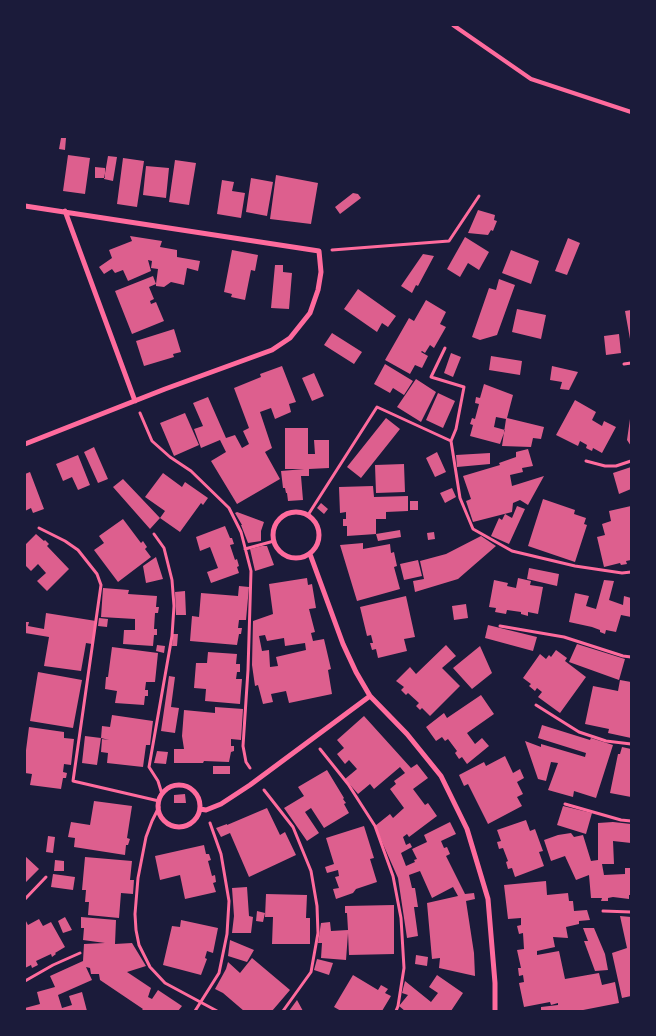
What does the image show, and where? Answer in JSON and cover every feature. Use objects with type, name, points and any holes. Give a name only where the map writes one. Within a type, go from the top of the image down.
[{"type":"street","points":[[25,206],[319,251],[321,272],[318,290],[310,313],[290,338],[272,350],[25,444]]},
{"type":"street","points":[[65,211],[135,401]]},
{"type":"street","points":[[300,512],[308,515],[318,527],[318,542],[310,554],[303,557],[289,557],[282,553],[274,541],[275,526],[285,514],[300,512]]},
{"type":"street","points":[[310,554],[343,644],[356,672],[370,696],[407,734],[441,776],[467,829],[488,899],[495,983],[494,1011]]},
{"type":"street","points":[[203,810],[198,795],[187,786],[180,784],[167,789],[162,794],[158,807],[164,820],[169,824],[182,826],[194,821],[203,810],[226,801],[257,781],[370,696]]},
{"type":"lane","points":[[453,25],[531,79],[631,112]]},
{"type":"path","points":[[319,251],[449,241],[479,196]]},
{"type":"path","points":[[445,348],[431,377],[464,387],[456,429],[451,441],[460,498],[473,530],[512,551],[575,566],[622,573],[631,572]]},
{"type":"path","points":[[624,364],[631,363]]},
{"type":"path","points":[[135,401],[152,441],[170,457],[191,471],[229,508],[241,532],[251,571],[251,615],[243,746],[246,762],[257,781],[293,827],[311,871],[317,906],[318,933],[311,972],[283,1011]]},
{"type":"path","points":[[308,515],[377,407],[451,441]]},
{"type":"path","points":[[586,461],[605,466],[616,466],[631,461]]},
{"type":"path","points":[[39,528],[78,550],[97,574],[101,585],[73,780],[159,801]]},
{"type":"path","points":[[154,534],[164,548],[172,580],[174,606],[170,645],[149,767],[158,781],[162,794]]},
{"type":"path","points":[[245,549],[274,541]]},
{"type":"path","points":[[500,626],[564,637],[631,657]]},
{"type":"path","points":[[536,705],[579,732],[606,741],[631,744]]},
{"type":"path","points":[[312,738],[348,784],[375,826],[393,876],[401,918],[404,968],[396,1011]]},
{"type":"path","points":[[565,804],[621,820],[631,821]]},
{"type":"path","points":[[158,807],[146,837],[138,878],[135,914],[139,946],[150,968],[165,983],[216,1011]]},
{"type":"path","points":[[195,1011],[218,973],[227,934],[229,901],[221,854],[203,810]]},
{"type":"path","points":[[25,899],[46,876]]},
{"type":"path","points":[[602,912],[631,912]]},
{"type":"path","points":[[25,981],[53,964],[80,953]]},
{"type":"building","points":[[61,138],[66,138],[65,150],[59,149]]},
{"type":"building","points":[[68,155],[90,158],[85,194],[63,191]]},
{"type":"building","points":[[108,156],[117,157],[113,181],[104,179]]},
{"type":"building","points":[[123,158],[144,161],[137,207],[117,204]]},
{"type":"building","points":[[175,160],[196,163],[189,205],[169,202]]},
{"type":"building","points":[[146,166],[169,168],[166,198],[143,195]]},
{"type":"building","points":[[95,167],[105,168],[105,178],[95,178]]},
{"type":"building","points":[[276,175],[318,183],[311,224],[270,219]]},
{"type":"building","points":[[251,178],[273,182],[267,216],[246,212]]},
{"type":"building","points":[[222,180],[234,182],[232,191],[245,193],[241,218],[217,214]]},
{"type":"building","points":[[353,193],[358,194],[361,198],[340,214],[335,207]]},
{"type":"building","points":[[478,210],[495,215],[494,220],[497,221],[493,231],[491,230],[488,235],[468,233]]},
{"type":"building","points":[[130,236],[162,241],[160,247],[177,250],[177,257],[200,261],[198,271],[187,268],[184,285],[171,282],[164,287],[156,286],[158,269],[151,268],[152,261],[148,260],[151,271],[128,281],[123,270],[115,273],[112,269],[104,274],[99,267],[112,258],[109,250],[132,241]]},
{"type":"building","points":[[465,237],[489,252],[479,270],[468,263],[460,277],[447,269]]},
{"type":"building","points":[[568,238],[580,243],[567,275],[555,271]]},
{"type":"building","points":[[232,250],[258,255],[255,271],[251,270],[245,300],[231,297],[232,294],[224,292]]},
{"type":"building","points":[[511,250],[539,261],[531,284],[502,273]]},
{"type":"building","points":[[423,254],[434,256],[418,286],[416,285],[412,293],[401,286]]},
{"type":"building","points":[[275,265],[283,265],[283,272],[292,273],[289,309],[271,308]]},
{"type":"building","points":[[153,276],[156,284],[149,287],[154,299],[150,301],[151,304],[156,302],[164,321],[132,334],[115,291]]},
{"type":"building","points":[[499,279],[515,285],[497,335],[480,340],[472,337],[489,288],[496,290]]},
{"type":"building","points":[[358,289],[396,316],[388,327],[382,323],[377,332],[344,309]]},
{"type":"building","points":[[426,300],[446,312],[440,324],[446,327],[434,348],[430,345],[425,353],[421,352],[428,356],[422,368],[415,365],[410,374],[385,360],[409,318],[414,321]]},
{"type":"building","points":[[517,309],[546,315],[541,339],[512,332]]},
{"type":"building","points":[[631,310],[631,339],[630,339],[625,311]]},
{"type":"building","points":[[174,329],[181,352],[173,354],[174,357],[144,366],[136,341]]},
{"type":"building","points":[[332,333],[362,352],[354,364],[324,345]]},
{"type":"building","points":[[619,334],[621,353],[606,355],[604,336]]},
{"type":"building","points":[[451,353],[461,357],[453,377],[444,373]]},
{"type":"building","points":[[491,356],[522,361],[520,375],[489,370]]},
{"type":"building","points":[[385,364],[413,381],[404,395],[393,388],[390,393],[374,384]]},
{"type":"building","points":[[282,366],[296,402],[289,404],[291,412],[275,419],[271,408],[260,412],[272,448],[265,452],[280,479],[237,504],[211,461],[226,452],[220,440],[201,448],[194,429],[203,426],[193,403],[208,397],[226,438],[235,435],[242,448],[249,444],[243,431],[249,428],[234,388],[261,377],[260,374]]},
{"type":"building","points":[[552,366],[578,372],[569,390],[560,389],[562,382],[550,380]]},
{"type":"building","points":[[314,373],[324,396],[312,401],[302,378]]},
{"type":"building","points":[[416,379],[436,392],[421,422],[397,407]]},
{"type":"building","points":[[484,384],[513,395],[507,418],[544,427],[541,439],[533,438],[531,447],[502,446],[504,433],[500,444],[470,436],[473,425],[470,424],[472,418],[475,419],[479,404],[475,403],[476,397],[480,398]],"holes":[[[496,417],[506,419],[504,430],[494,427]]]},
{"type":"building","points":[[438,393],[455,401],[443,428],[426,420]]},
{"type":"building","points":[[575,400],[596,412],[592,420],[602,426],[604,421],[616,427],[602,453],[593,448],[592,451],[586,448],[587,445],[580,441],[578,446],[556,435]]},
{"type":"building","points":[[185,413],[199,445],[174,456],[160,423]]},
{"type":"building","points":[[386,418],[400,429],[361,478],[347,467]]},
{"type":"building","points":[[631,419],[631,446],[627,440]]},
{"type":"building","points":[[285,428],[308,428],[308,454],[315,454],[314,440],[329,440],[329,468],[309,469],[309,476],[301,476],[303,500],[288,501],[287,493],[285,488],[283,488],[281,471],[304,469],[285,469]]},
{"type":"building","points":[[94,447],[108,479],[98,483],[84,452]]},
{"type":"building","points":[[528,449],[533,466],[522,468],[523,472],[510,475],[512,486],[544,476],[528,505],[520,500],[513,503],[512,512],[473,522],[466,501],[471,499],[463,476],[500,465],[499,463],[516,457],[516,452]]},
{"type":"building","points":[[437,452],[446,472],[435,477],[426,458]]},
{"type":"building","points":[[490,453],[490,464],[457,467],[456,455]]},
{"type":"building","points":[[78,455],[90,485],[78,490],[72,477],[63,481],[56,464]]},
{"type":"building","points":[[404,464],[405,492],[376,493],[375,465]]},
{"type":"building","points":[[631,467],[631,489],[619,494],[613,473]]},
{"type":"building","points":[[30,472],[44,509],[33,513],[31,508],[25,511],[25,474]]},
{"type":"building","points":[[163,473],[182,487],[185,482],[208,498],[203,505],[201,503],[180,532],[160,518],[165,511],[145,497]]},
{"type":"building","points":[[123,479],[160,518],[150,529],[113,487]]},
{"type":"building","points":[[373,486],[374,497],[408,496],[408,511],[386,512],[386,519],[376,519],[376,534],[347,536],[347,526],[343,526],[346,512],[340,513],[339,487]]},
{"type":"building","points":[[452,488],[456,497],[445,503],[440,493]]},
{"type":"building","points":[[543,499],[575,510],[574,514],[586,518],[584,524],[587,525],[575,562],[528,546]]},
{"type":"building","points":[[410,501],[418,501],[418,510],[410,510]]},
{"type":"building","points":[[321,503],[328,509],[324,514],[317,508]]},
{"type":"building","points":[[517,506],[525,509],[509,544],[491,536],[499,518],[502,520],[505,514],[512,518]]},
{"type":"building","points":[[631,506],[631,560],[626,561],[627,564],[621,565],[620,563],[604,567],[597,537],[605,535],[602,524],[611,521],[609,511]]},
{"type":"building","points":[[237,512],[264,522],[261,531],[261,541],[248,543],[242,525],[235,513]]},
{"type":"building","points":[[123,519],[141,543],[143,541],[147,547],[145,549],[151,557],[118,582],[94,550],[104,543],[99,536]]},
{"type":"building","points":[[225,526],[234,544],[230,545],[235,560],[237,559],[239,573],[211,583],[207,572],[218,568],[210,547],[200,551],[196,537]]},
{"type":"building","points":[[400,530],[401,537],[378,541],[376,534]]},
{"type":"building","points":[[434,532],[435,539],[428,540],[427,533]]},
{"type":"building","points":[[36,534],[49,544],[47,546],[69,569],[47,591],[37,581],[46,573],[38,564],[31,571],[25,565],[25,545]]},
{"type":"building","points":[[481,536],[496,546],[458,579],[415,592],[413,581],[424,579],[420,561],[446,554]]},
{"type":"building","points":[[363,543],[363,549],[390,544],[391,553],[394,552],[397,566],[394,567],[400,589],[357,601],[340,545]]},
{"type":"building","points":[[267,546],[274,565],[255,571],[250,549]]},
{"type":"building","points":[[156,557],[163,579],[146,583],[143,566]]},
{"type":"building","points":[[418,560],[422,576],[404,580],[400,564]]},
{"type":"building","points":[[529,568],[559,574],[557,586],[527,579]]},
{"type":"building","points":[[307,578],[308,585],[312,584],[316,608],[309,609],[315,632],[311,633],[313,641],[324,639],[331,669],[328,670],[332,694],[289,703],[286,691],[271,694],[273,702],[263,704],[258,685],[255,686],[252,665],[253,621],[273,614],[269,584]],"holes":[[[265,635],[267,641],[284,638],[285,646],[305,643],[306,650],[276,657],[278,666],[270,667],[269,650],[262,651],[259,636]]]},
{"type":"building","points":[[518,578],[531,581],[530,585],[543,587],[538,614],[528,612],[528,616],[521,614],[521,612],[507,610],[506,614],[495,612],[496,608],[489,607],[494,580],[508,583],[507,586],[516,588]]},
{"type":"building","points":[[604,580],[614,581],[609,600],[623,605],[624,596],[631,598],[631,617],[621,615],[616,632],[606,630],[605,634],[592,627],[569,622],[575,593],[589,596],[586,606],[596,609]]},
{"type":"building","points":[[239,586],[249,587],[246,620],[239,620],[238,628],[242,628],[237,645],[190,641],[192,616],[199,617],[201,593],[238,596]]},
{"type":"building","points":[[103,588],[129,590],[128,594],[157,596],[156,607],[159,607],[158,613],[155,613],[154,629],[157,629],[157,635],[154,635],[153,646],[123,644],[124,630],[135,630],[135,619],[101,617]]},
{"type":"building","points":[[185,591],[186,615],[176,615],[175,592]]},
{"type":"building","points":[[406,596],[415,637],[404,639],[407,651],[378,658],[376,649],[372,650],[370,643],[373,643],[371,635],[367,636],[360,607]]},
{"type":"building","points":[[466,604],[468,618],[454,620],[452,606]]},
{"type":"building","points":[[46,613],[96,621],[92,644],[86,643],[81,671],[44,666],[49,637],[25,633],[25,622],[29,622],[28,626],[44,629]]},
{"type":"building","points":[[99,618],[108,619],[107,627],[98,626]]},
{"type":"building","points":[[488,625],[537,637],[533,651],[485,638]]},
{"type":"building","points":[[173,634],[178,634],[177,646],[172,646]]},
{"type":"building","points":[[577,644],[625,659],[619,680],[569,662]]},
{"type":"building","points":[[157,645],[165,646],[164,653],[156,651]]},
{"type":"building","points":[[446,645],[456,656],[442,668],[460,686],[430,716],[422,708],[420,710],[416,706],[419,703],[408,693],[406,695],[401,690],[404,687],[396,681],[410,667],[416,674]]},
{"type":"building","points":[[480,646],[492,673],[472,689],[453,668]]},
{"type":"building","points":[[112,647],[158,653],[155,682],[146,682],[145,690],[148,690],[148,696],[145,696],[144,705],[115,703],[117,691],[105,689]]},
{"type":"building","points":[[556,650],[567,658],[565,661],[586,677],[560,713],[538,697],[542,692],[537,688],[535,691],[529,686],[531,684],[523,678],[540,654],[546,659],[549,655],[551,657]]},
{"type":"building","points":[[208,652],[237,654],[236,664],[240,664],[240,672],[237,672],[236,679],[242,679],[240,704],[205,701],[206,689],[194,688],[196,663],[207,663]]},
{"type":"building","points":[[38,672],[82,680],[73,728],[30,721]]},
{"type":"building","points":[[169,676],[175,677],[171,707],[179,708],[175,733],[161,731]]},
{"type":"building","points":[[620,680],[631,682],[631,738],[608,733],[609,729],[585,724],[593,686],[618,691]]},
{"type":"building","points":[[481,695],[494,714],[467,733],[475,744],[482,738],[489,746],[467,764],[462,757],[459,759],[455,753],[457,751],[448,739],[445,741],[442,737],[436,741],[426,727],[444,713],[447,718]]},
{"type":"building","points":[[215,707],[243,709],[241,740],[231,739],[231,746],[234,746],[234,751],[231,752],[229,762],[174,763],[174,749],[184,749],[182,736],[184,710],[215,713]]},
{"type":"building","points":[[112,715],[153,721],[150,745],[146,745],[143,767],[107,763],[108,753],[101,752],[102,739],[109,740],[101,738],[102,726],[110,727]]},
{"type":"building","points":[[364,716],[411,768],[417,764],[428,778],[413,789],[425,805],[428,803],[437,816],[409,837],[407,834],[403,837],[406,845],[410,843],[412,847],[401,853],[406,866],[417,859],[412,849],[427,842],[424,835],[450,822],[456,834],[441,841],[444,848],[447,847],[450,854],[446,856],[465,894],[474,893],[475,899],[466,901],[474,953],[475,976],[439,968],[440,958],[432,959],[427,903],[458,896],[453,887],[432,898],[420,871],[409,875],[412,888],[415,888],[418,907],[414,907],[418,936],[407,938],[398,878],[375,826],[390,814],[393,818],[404,808],[390,789],[396,784],[394,781],[405,773],[400,767],[374,789],[370,784],[358,794],[345,779],[357,769],[349,760],[345,764],[337,754],[344,748],[337,740]]},
{"type":"building","points":[[542,725],[613,745],[596,798],[574,791],[573,797],[548,790],[558,763],[551,762],[546,781],[538,779],[525,741],[541,747],[541,744],[585,757],[586,753],[538,738]]},
{"type":"building","points":[[29,727],[64,732],[64,738],[74,739],[71,765],[64,764],[63,772],[67,773],[66,778],[63,778],[61,789],[30,785],[32,774],[25,773]]},
{"type":"building","points":[[85,736],[101,738],[97,765],[82,763]]},
{"type":"building","points":[[622,747],[631,749],[631,797],[610,793],[618,754],[620,754]]},
{"type":"building","points":[[157,751],[168,752],[166,764],[154,763]]},
{"type":"building","points":[[505,756],[513,773],[520,769],[524,778],[517,782],[523,794],[517,797],[522,806],[488,824],[468,784],[464,786],[459,775],[484,762],[486,766]]},
{"type":"building","points":[[213,766],[230,766],[230,774],[213,774]]},
{"type":"building","points":[[327,770],[344,798],[346,803],[344,804],[349,813],[324,828],[311,808],[305,812],[319,833],[307,841],[284,808],[304,796],[298,787]]},
{"type":"building","points":[[185,794],[186,803],[174,803],[174,795]]},
{"type":"building","points":[[94,801],[132,806],[127,838],[130,839],[128,845],[126,845],[125,855],[74,847],[75,838],[68,837],[71,822],[90,825]]},
{"type":"building","points":[[563,806],[592,813],[586,834],[557,825]]},
{"type":"building","points":[[267,808],[280,835],[285,832],[296,855],[249,877],[230,833],[221,837],[216,828]]},
{"type":"building","points":[[526,820],[530,831],[535,829],[543,851],[539,852],[544,866],[515,877],[512,868],[508,869],[506,862],[508,861],[503,848],[499,849],[497,842],[501,841],[497,830]]},
{"type":"building","points":[[598,823],[631,824],[631,843],[613,841],[614,864],[602,864],[604,875],[625,874],[625,868],[631,868],[631,895],[629,895],[629,899],[613,897],[608,898],[608,901],[601,901],[602,898],[591,898],[589,875],[576,880],[565,856],[551,861],[544,840],[571,833],[574,837],[583,835],[591,861],[598,860]]},
{"type":"building","points":[[364,826],[374,858],[370,859],[377,882],[356,889],[353,893],[336,899],[333,889],[339,888],[335,877],[339,876],[338,870],[327,873],[325,867],[334,864],[326,838]]},
{"type":"building","points":[[48,836],[55,837],[53,853],[46,852]]},
{"type":"building","points":[[204,845],[206,854],[209,854],[211,860],[208,861],[212,876],[215,875],[216,882],[213,883],[216,892],[185,899],[180,875],[160,880],[155,856]]},
{"type":"building","points":[[25,856],[39,869],[25,883]]},
{"type":"building","points":[[85,857],[132,861],[130,880],[134,880],[133,894],[121,893],[119,918],[88,915],[89,902],[85,902],[86,890],[82,890]]},
{"type":"building","points":[[55,860],[64,861],[64,871],[54,871]]},
{"type":"building","points":[[53,874],[75,877],[73,890],[51,887]]},
{"type":"building","points":[[546,881],[547,895],[568,893],[569,901],[573,901],[574,911],[587,910],[590,920],[579,921],[579,924],[566,927],[568,938],[553,937],[555,947],[537,951],[537,955],[559,951],[565,979],[599,973],[602,985],[615,982],[619,1003],[578,1011],[541,1011],[541,1007],[558,1005],[558,1003],[551,1005],[550,1002],[524,1007],[519,983],[524,982],[523,975],[519,976],[518,968],[521,968],[517,950],[524,949],[523,933],[519,934],[517,926],[521,925],[521,918],[508,919],[504,885]]},
{"type":"building","points":[[247,887],[249,916],[253,917],[251,933],[232,933],[234,916],[232,888]]},
{"type":"building","points":[[266,894],[307,895],[306,918],[310,918],[310,944],[272,944],[273,917],[265,917]]},
{"type":"building","points":[[394,905],[394,954],[349,955],[348,933],[346,960],[321,958],[322,943],[318,943],[321,923],[330,922],[331,931],[348,930],[345,906]]},
{"type":"building","points":[[257,911],[265,913],[263,922],[256,921]]},
{"type":"building","points":[[620,916],[631,917],[631,996],[622,998],[612,953],[627,948]]},
{"type":"building","points":[[65,917],[72,930],[63,933],[58,921]]},
{"type":"building","points":[[81,917],[116,920],[115,944],[132,943],[146,966],[127,972],[151,988],[148,997],[152,999],[158,990],[182,1006],[178,1011],[141,1011],[143,1009],[100,980],[99,974],[91,974],[90,968],[86,967],[92,980],[58,995],[62,1008],[72,1005],[69,996],[82,992],[87,1011],[25,1011],[25,1008],[40,1004],[37,992],[55,987],[50,976],[83,961],[84,944],[105,943],[83,940],[84,928],[81,928]]},
{"type":"building","points":[[25,919],[28,925],[39,919],[43,926],[51,922],[65,947],[52,957],[51,954],[36,961],[38,965],[32,968],[31,965],[25,968]]},
{"type":"building","points":[[181,920],[218,928],[213,953],[207,951],[205,958],[207,959],[201,975],[163,965],[172,926],[180,927]]},
{"type":"building","points":[[583,928],[594,928],[605,954],[608,970],[595,971],[584,941],[588,941]]},
{"type":"building","points":[[230,940],[254,950],[247,962],[228,956]]},
{"type":"building","points":[[416,955],[428,957],[427,966],[415,964]]},
{"type":"building","points":[[252,958],[290,990],[272,1011],[244,1011],[223,993],[215,989],[228,962],[240,973]]},
{"type":"building","points":[[317,959],[333,963],[329,975],[314,970]]},
{"type":"building","points":[[353,975],[378,990],[381,985],[388,989],[385,993],[391,996],[382,1011],[341,1011],[334,1007]]},
{"type":"building","points":[[437,975],[463,993],[451,1011],[405,1011],[399,1006],[408,995],[402,993],[405,981],[431,1002],[438,993],[429,987]]},
{"type":"building","points":[[297,1000],[303,1011],[289,1011]]}]
